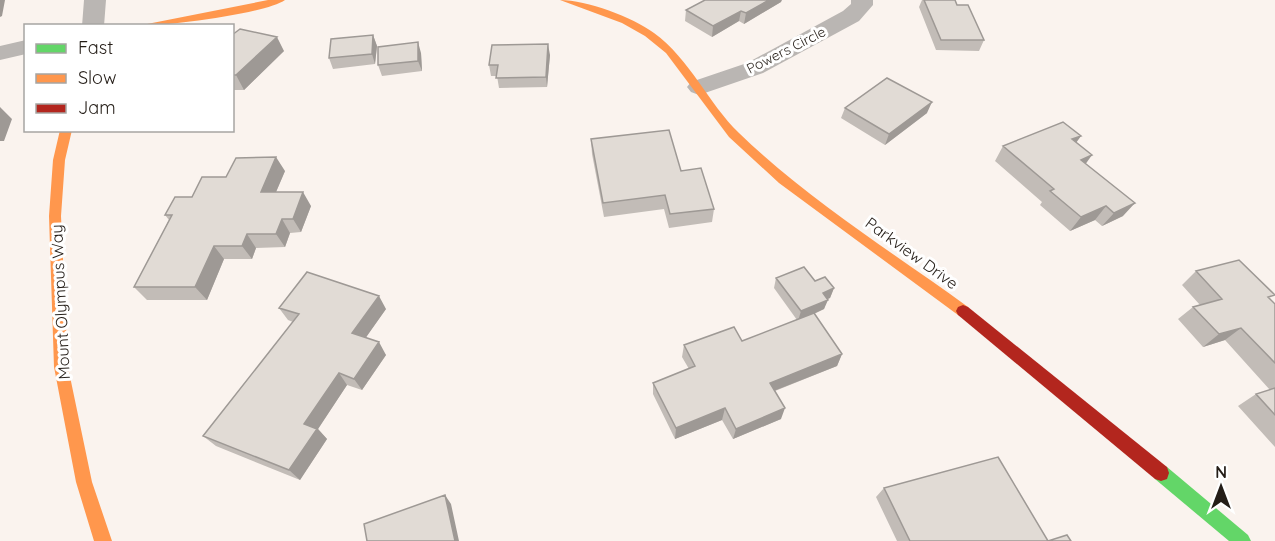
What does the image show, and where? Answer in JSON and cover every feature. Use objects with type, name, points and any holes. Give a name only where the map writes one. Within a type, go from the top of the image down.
[{"type":"street","points":[[93,24],[95,0]]},
{"type":"street","points":[[154,24],[239,10],[280,0]]},
{"type":"street","name":"Parkview Drive","points":[[565,0],[624,21],[649,34],[670,51],[733,134],[783,180],[984,326],[1242,541]]},
{"type":"street","name":"Powers Circle","points":[[699,87],[754,68],[850,16],[862,5],[862,0]]},
{"type":"street","points":[[0,53],[24,47]]},
{"type":"street","name":"Mount Olympus Way","points":[[66,132],[59,160],[55,216],[61,367],[84,482],[103,541]]},
{"type":"building","points":[[705,0],[769,0],[746,13],[741,11],[713,26],[686,10]]},
{"type":"building","points":[[924,0],[955,0],[957,5],[968,5],[984,40],[941,40]]},
{"type":"building","points":[[240,29],[277,37],[234,75],[234,34]]},
{"type":"building","points":[[373,35],[372,54],[329,58],[331,39]]},
{"type":"building","points":[[418,42],[418,61],[378,65],[378,47]]},
{"type":"building","points":[[548,44],[546,77],[496,78],[498,65],[489,65],[492,45]]},
{"type":"building","points":[[887,78],[932,102],[889,134],[845,108]]},
{"type":"building","points":[[1063,122],[1081,136],[1072,139],[1092,155],[1081,160],[1135,203],[1114,213],[1106,206],[1081,217],[1050,191],[1054,189],[1003,146]]},
{"type":"building","points":[[669,130],[681,171],[701,168],[714,209],[670,214],[665,195],[603,203],[591,139]]},
{"type":"building","points":[[276,157],[261,192],[303,192],[293,219],[282,219],[276,234],[247,234],[242,246],[214,246],[195,287],[134,287],[172,215],[165,215],[175,197],[192,197],[202,177],[226,177],[236,158]]},
{"type":"building","points":[[1239,260],[1275,295],[1268,297],[1275,304],[1275,363],[1241,328],[1219,334],[1193,307],[1222,299],[1196,271]]},
{"type":"building","points":[[804,267],[815,281],[825,277],[834,288],[823,293],[828,300],[801,311],[776,278]]},
{"type":"building","points":[[307,272],[379,296],[352,333],[379,342],[354,379],[339,373],[304,424],[317,429],[289,470],[203,436],[299,314],[279,308]]},
{"type":"building","points":[[814,313],[842,354],[770,383],[785,408],[736,429],[725,408],[676,428],[653,383],[695,366],[684,345],[734,327],[742,341]]},
{"type":"building","points":[[1275,388],[1275,415],[1256,394]]},
{"type":"building","points":[[998,457],[1048,541],[910,541],[884,488]]},
{"type":"building","points":[[445,495],[455,541],[367,541],[364,524]]},
{"type":"building","points":[[1067,535],[1071,541],[1048,541]]},
{"type":"traffic: fast","points":[[1161,473],[1242,541]]},
{"type":"traffic: slow","points":[[154,24],[239,10],[280,0]]},
{"type":"traffic: slow","points":[[565,0],[625,21],[649,34],[670,51],[733,134],[783,180],[963,311]]},
{"type":"traffic: slow","points":[[66,132],[59,160],[55,216],[61,367],[84,482],[103,541]]},
{"type":"traffic: jam","points":[[963,311],[1161,473]]}]
